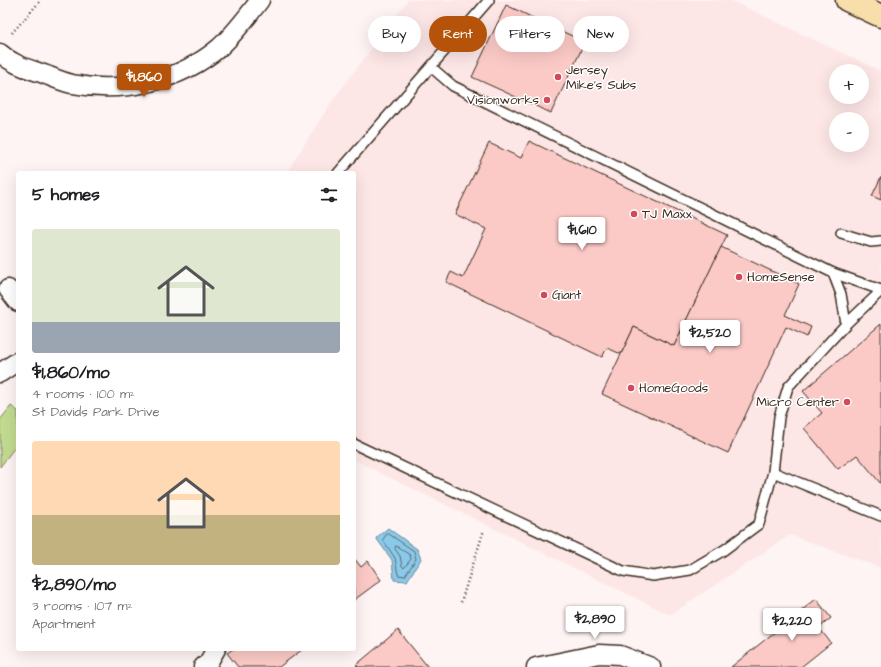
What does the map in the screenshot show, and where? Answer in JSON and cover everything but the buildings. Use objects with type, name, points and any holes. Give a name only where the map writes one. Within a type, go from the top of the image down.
[{"type":"highway","points":[[847,0],[881,16]]},
{"type":"street","points":[[0,53],[10,62],[71,84],[119,88],[146,83],[191,68],[216,50],[260,0]]},
{"type":"street","points":[[0,373],[16,362]]},
{"type":"street","points":[[203,667],[215,651]]},
{"type":"street","points":[[536,667],[600,654],[620,655],[652,667]]},
{"type":"lane","points":[[340,171],[489,0]]},
{"type":"lane","points":[[356,445],[623,571],[653,576],[690,570],[724,550],[759,524],[773,472],[779,417],[788,387],[846,324],[881,290],[833,273],[454,86],[431,67]]},
{"type":"lane","points":[[841,234],[871,242],[881,241]]},
{"type":"lane","points":[[833,273],[841,294],[846,324]]},
{"type":"lane","points":[[773,472],[881,516]]},
{"type":"path","points":[[12,33],[40,0]]},
{"type":"path","points":[[461,602],[484,530]]},
{"type":"shaded area","points":[[408,0],[730,0],[866,64],[829,64],[829,104],[869,104],[869,65],[881,71],[881,568],[790,535],[670,615],[356,461],[356,171],[287,171],[332,101],[369,52],[421,52],[421,16],[396,16]]},
{"type":"green space","points":[[11,406],[16,410],[16,446],[0,467],[0,420]]},
{"type":"water","points":[[388,528],[417,549],[421,559],[407,581],[394,580],[392,560],[376,538]]},
{"type":"place","name":"Jersey Mike's Subs","points":[[558,77]]},
{"type":"place","name":"Visionworks","points":[[547,100]]},
{"type":"place","name":"TJ Maxx","points":[[634,214]]},
{"type":"place","name":"HomeSense","points":[[739,277]]},
{"type":"place","name":"Giant","points":[[544,295]]},
{"type":"place","name":"HomeGoods","points":[[631,388]]},
{"type":"place","name":"Micro Center","points":[[847,402]]}]
